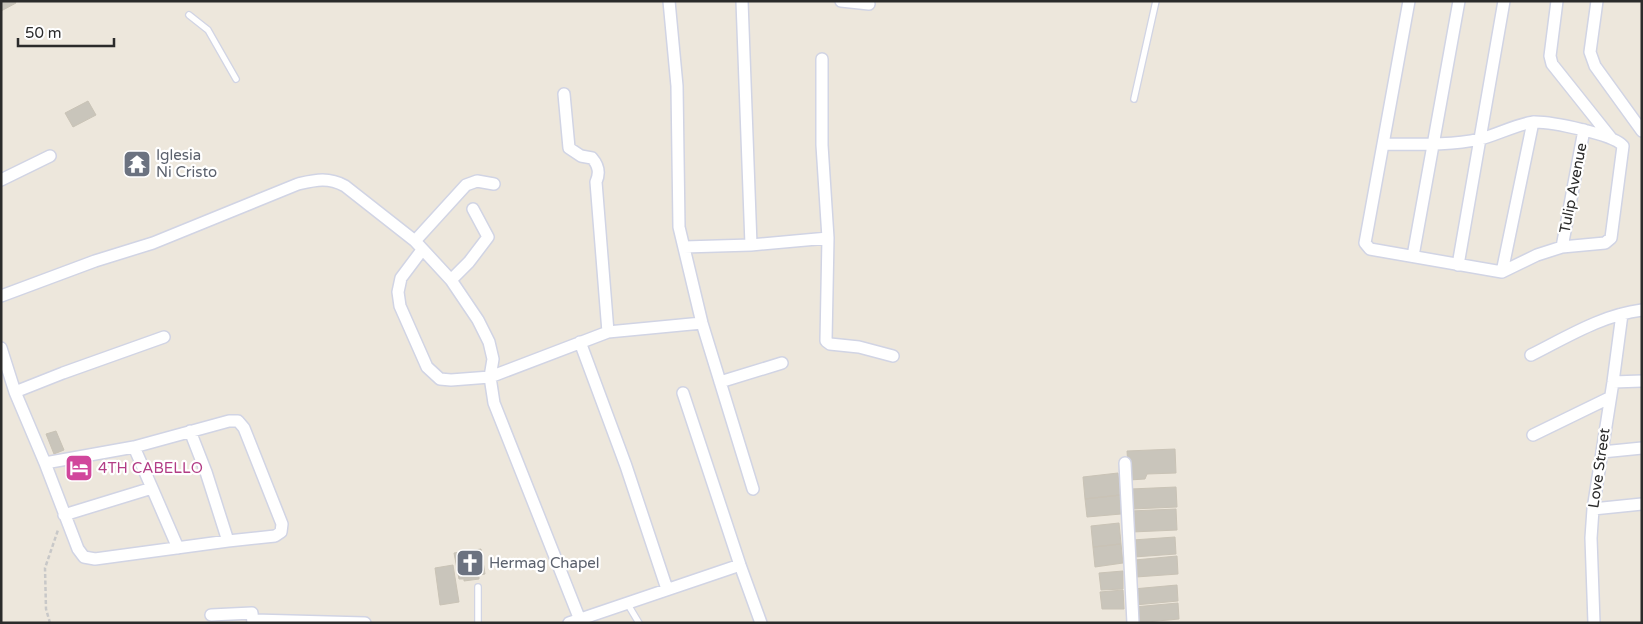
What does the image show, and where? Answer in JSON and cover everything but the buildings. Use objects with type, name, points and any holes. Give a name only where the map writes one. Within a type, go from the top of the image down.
[{"type":"street","points":[[669,1],[677,86],[679,227],[702,323],[753,489]]},
{"type":"street","points":[[742,1],[751,244]]},
{"type":"street","points":[[841,1],[869,4]]},
{"type":"street","points":[[1384,144],[1433,144],[1480,139],[1533,122],[1584,130],[1611,138],[1620,142],[1623,146],[1612,238],[1605,242],[1562,247],[1537,255],[1502,272],[1370,249],[1365,243],[1409,1]]},
{"type":"street","points":[[1412,256],[1459,1]]},
{"type":"street","points":[[1458,265],[1504,1]]},
{"type":"street","points":[[1557,1],[1550,56],[1552,64],[1611,138]]},
{"type":"street","points":[[1597,1],[1590,52],[1594,66],[1642,130]]},
{"type":"street","points":[[822,59],[822,145],[828,238],[826,341],[830,344],[859,347],[893,356]]},
{"type":"street","points":[[564,94],[569,148],[581,156],[592,158],[598,165],[599,174],[596,182],[608,332]]},
{"type":"street","points":[[1502,272],[1533,122]]},
{"type":"street","name":"Tulip Avenue","points":[[1562,247],[1584,130]]},
{"type":"street","points":[[1,180],[50,156]]},
{"type":"street","points":[[1,296],[95,261],[153,243],[298,184],[316,180],[334,180],[345,186],[419,245],[451,280],[478,320],[489,342],[493,359],[490,377],[494,403],[574,621],[740,565]]},
{"type":"street","points":[[494,184],[477,181],[466,185],[419,245],[401,278],[398,292],[400,306],[427,367],[440,379],[457,380],[490,377],[608,332],[702,323]]},
{"type":"street","points":[[451,280],[488,237],[473,209]]},
{"type":"street","points":[[684,247],[828,238]]},
{"type":"street","points":[[1531,355],[1598,322],[1642,310]]},
{"type":"street","name":"Love Street","points":[[1594,623],[1591,538],[1593,508],[1622,314]]},
{"type":"street","points":[[15,392],[164,337]]},
{"type":"street","points":[[580,342],[626,466],[667,589]]},
{"type":"street","points":[[1,348],[15,392],[78,549],[84,557],[95,559],[275,536],[282,532],[282,524],[244,428],[238,421],[229,421],[134,447],[45,463]]},
{"type":"street","points":[[720,382],[782,363]]},
{"type":"street","points":[[1613,382],[1642,381]]},
{"type":"street","points":[[683,393],[761,623]]},
{"type":"street","points":[[1533,436],[1609,398]]},
{"type":"street","points":[[190,431],[206,472],[228,541]]},
{"type":"street","points":[[134,447],[178,548]]},
{"type":"street","points":[[1602,452],[1642,448]]},
{"type":"street","points":[[1125,463],[1133,623]]},
{"type":"street","points":[[64,515],[152,488]]},
{"type":"street","points":[[1593,508],[1642,504]]},
{"type":"street","points":[[211,615],[252,613],[253,621],[365,623]]},
{"type":"lane","points":[[1134,99],[1156,1]]},
{"type":"lane","points":[[189,15],[208,30],[236,79]]},
{"type":"lane","points":[[478,586],[478,623]]},
{"type":"lane","points":[[627,603],[639,623]]},
{"type":"path","points":[[50,623],[46,609],[45,568],[64,515]]},
{"type":"place","name":"Iglesia Ni Cristo","points":[[137,164]]},
{"type":"place","name":"4TH CABELLO","points":[[79,468]]},
{"type":"place","name":"Hermag Chapel","points":[[470,563]]}]
